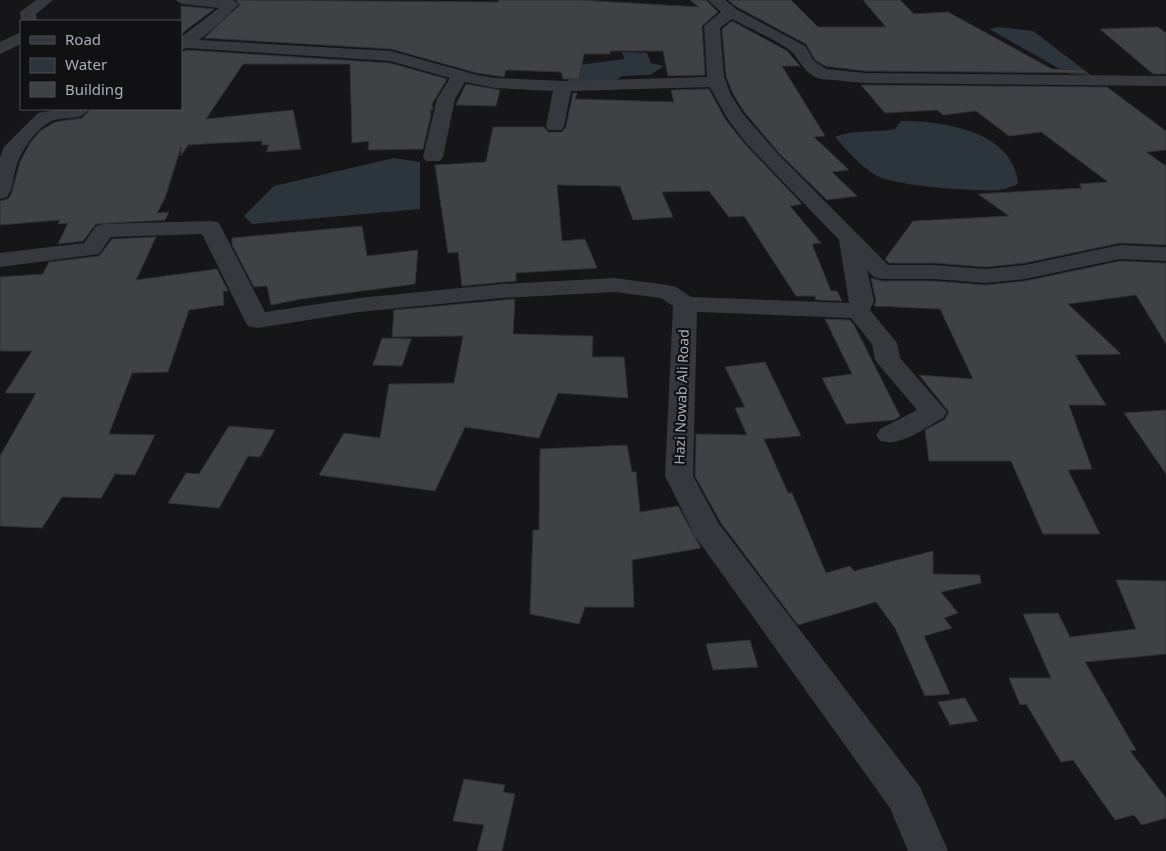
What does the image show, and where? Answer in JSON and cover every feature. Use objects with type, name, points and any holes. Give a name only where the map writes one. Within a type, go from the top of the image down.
[{"type":"street","points":[[29,20],[28,12],[46,0]]},
{"type":"street","points":[[182,0],[233,2]]},
{"type":"street","points":[[715,0],[731,12],[799,49],[808,64],[821,74],[865,78],[1163,82]]},
{"type":"street","points":[[182,44],[214,21],[233,2]]},
{"type":"street","points":[[731,12],[712,26],[712,46],[716,82],[734,116],[827,218],[849,237],[882,272],[934,272],[986,276],[1034,270],[1120,252],[1166,254]]},
{"type":"street","points":[[0,49],[20,38]]},
{"type":"street","points":[[182,44],[250,50],[391,56],[460,76],[495,83],[563,86],[716,82]]},
{"type":"street","points":[[433,157],[446,99],[460,76]]},
{"type":"street","points":[[555,126],[563,86]]},
{"type":"street","points":[[0,192],[6,166],[14,147],[44,117],[78,110]]},
{"type":"street","points":[[0,260],[91,249],[104,231],[210,227],[256,321],[359,305],[482,293],[614,285],[668,292],[685,304],[858,311],[884,343],[888,360],[933,412],[890,435]]},
{"type":"street","points":[[849,237],[862,301],[858,311]]},
{"type":"street","name":"Hazi Nowab Ali Road","points":[[685,304],[678,476],[706,529],[906,799],[928,851]]},
{"type":"water","points":[[999,27],[1033,31],[1091,75],[1069,74],[989,29]]},
{"type":"water","points":[[622,52],[647,53],[651,63],[664,66],[650,75],[622,76],[611,83],[568,81],[579,65],[624,59]]},
{"type":"water","points":[[901,121],[936,123],[955,127],[990,141],[1004,152],[1014,166],[1018,184],[1000,190],[974,190],[937,188],[887,180],[866,168],[835,137],[849,133],[895,129]]},
{"type":"water","points":[[394,158],[420,162],[420,209],[252,224],[244,216],[274,186]]},
{"type":"building","points":[[236,0],[498,2],[499,0],[580,0],[699,7],[690,0],[706,0],[718,12],[702,26],[705,75],[668,76],[663,51],[610,51],[610,54],[584,54],[579,79],[563,79],[561,72],[506,70],[504,77],[477,73],[391,49],[204,38],[240,5]]},
{"type":"building","points":[[728,0],[791,0],[818,27],[886,27],[863,0],[900,0],[914,14],[948,12],[1052,69],[1083,70],[1088,73],[865,71],[825,66],[815,60],[806,44],[737,7]]},
{"type":"building","points":[[181,6],[214,9],[182,33]]},
{"type":"building","points":[[732,21],[787,51],[800,66],[782,66],[825,136],[814,137],[849,170],[832,172],[857,196],[827,200],[779,153],[745,113],[733,94],[726,76],[722,29]]},
{"type":"building","points":[[1158,27],[1166,33],[1166,74],[1153,74],[1100,29]]},
{"type":"building","points":[[187,50],[390,63],[447,79],[432,104],[433,110],[430,110],[431,115],[423,149],[368,150],[369,141],[352,143],[350,64],[243,64],[206,119],[293,110],[301,149],[266,152],[269,145],[262,145],[262,141],[219,143],[188,145],[181,156],[181,147],[165,198],[157,213],[169,212],[165,220],[96,224],[83,241],[58,244],[68,223],[58,224],[60,220],[0,225],[0,201],[8,199],[11,195],[20,162],[30,143],[40,131],[55,122],[82,118],[90,110],[182,110],[182,52]]},
{"type":"building","points":[[466,84],[500,90],[496,106],[456,105]]},
{"type":"building","points":[[861,85],[1107,87],[1166,131],[1166,150],[1146,152],[1166,166],[1166,245],[1120,243],[1025,263],[986,267],[934,263],[889,263],[885,259],[913,221],[1009,216],[978,194],[1082,188],[1079,184],[1108,182],[1041,132],[1009,136],[976,111],[943,115],[937,110],[885,113]]},
{"type":"building","points":[[709,89],[725,119],[745,144],[802,204],[790,206],[821,243],[812,244],[831,291],[837,291],[842,301],[816,300],[815,296],[796,296],[744,216],[729,217],[709,191],[662,192],[673,217],[633,220],[620,186],[557,185],[562,241],[585,239],[597,268],[516,273],[516,281],[462,286],[458,252],[448,253],[435,165],[486,162],[493,127],[544,127],[548,132],[562,132],[566,127],[573,93],[577,93],[575,99],[674,102],[671,90]]},
{"type":"building","points":[[362,226],[367,256],[418,250],[415,284],[301,299],[271,305],[267,286],[254,287],[232,245],[232,238]]},
{"type":"building","points":[[156,237],[136,280],[217,269],[228,291],[223,291],[224,305],[189,310],[168,372],[132,373],[109,434],[155,435],[135,475],[115,474],[101,498],[62,497],[42,528],[0,526],[0,456],[36,393],[5,393],[32,351],[0,351],[0,277],[43,274],[49,262],[99,256],[112,239]]},
{"type":"building","points":[[1120,261],[1166,263],[1166,344],[1136,295],[1068,304],[1121,354],[1075,355],[1106,405],[1069,405],[1092,469],[1068,470],[1100,534],[1043,534],[1011,461],[929,461],[925,430],[944,420],[949,412],[919,375],[973,379],[940,309],[874,306],[876,301],[871,278],[882,281],[934,281],[986,285],[1025,281]]},
{"type":"building","points":[[515,299],[513,334],[593,336],[592,357],[624,357],[628,398],[558,393],[539,438],[465,427],[435,491],[319,475],[344,433],[380,438],[389,384],[454,383],[463,336],[392,337],[394,310]]},
{"type":"building","points":[[825,319],[850,320],[854,325],[900,416],[894,420],[846,424],[822,378],[852,374]]},
{"type":"building","points":[[382,338],[411,339],[402,366],[373,365]]},
{"type":"building","points":[[765,362],[801,436],[764,439],[788,493],[792,493],[826,573],[850,566],[854,571],[933,551],[933,574],[980,575],[981,583],[941,592],[958,613],[944,618],[952,628],[924,636],[950,694],[925,696],[895,628],[876,602],[798,625],[721,523],[695,476],[696,434],[747,435],[735,408],[745,407],[725,367]]},
{"type":"building","points":[[1166,410],[1166,474],[1124,413]]},
{"type":"building","points":[[229,426],[275,430],[260,457],[248,456],[219,508],[168,503],[186,473],[199,474]]},
{"type":"building","points":[[627,445],[632,472],[636,472],[640,512],[678,506],[701,548],[632,560],[634,607],[585,607],[579,624],[530,614],[533,530],[539,530],[540,449]]},
{"type":"building","points":[[1116,580],[1166,581],[1166,654],[1085,662],[1136,750],[1130,751],[1166,798],[1166,818],[1142,825],[1134,815],[1115,820],[1073,760],[1061,762],[1026,704],[1020,705],[1009,678],[1051,678],[1023,614],[1058,613],[1070,637],[1136,629]]},
{"type":"building","points":[[750,640],[758,667],[713,670],[706,644]]},
{"type":"building","points":[[965,698],[978,721],[950,725],[938,702]]},
{"type":"building","points":[[464,779],[505,785],[503,792],[515,794],[502,851],[477,851],[484,825],[453,821]]}]
